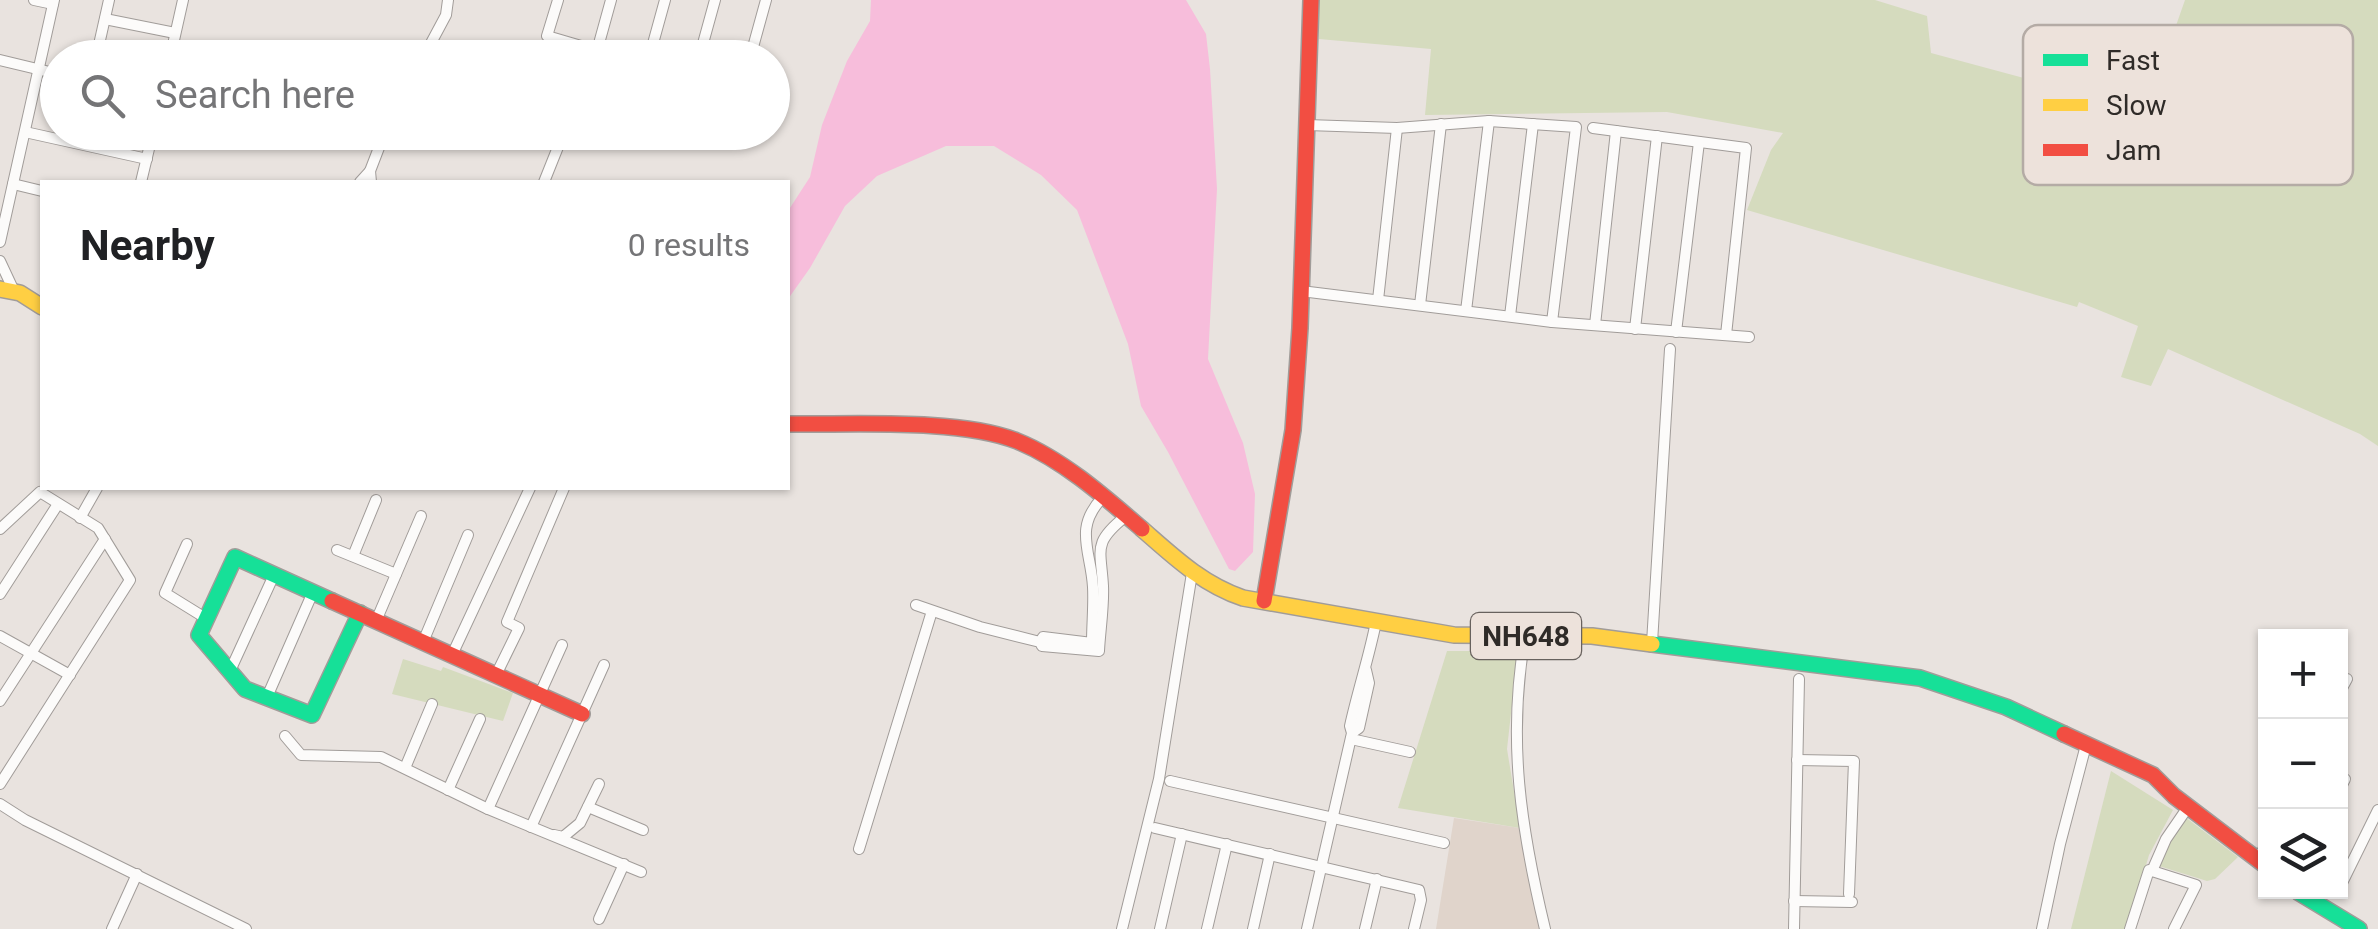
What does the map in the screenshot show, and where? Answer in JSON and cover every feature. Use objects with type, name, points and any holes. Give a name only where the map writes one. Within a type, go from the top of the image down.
[{"type":"main road","points":[[1264,602],[1292,430],[1302,292],[1310,0]]},
{"type":"main road","points":[[7,290],[40,307]]},
{"type":"main road","name":"NH648","points":[[790,424],[966,428],[990,432],[1044,454],[1104,496],[1192,573],[1216,589],[1264,602],[1454,635],[1592,636],[1920,678],[2006,707],[2153,776],[2188,807],[2258,853]]},
{"type":"main road","points":[[360,613],[312,715],[245,688],[200,635],[235,557],[376,620],[582,714]]},
{"type":"main road","points":[[2308,899],[2359,929]]},
{"type":"street","points":[[34,0],[54,2],[45,40]]},
{"type":"street","points":[[100,40],[109,0]]},
{"type":"street","points":[[174,40],[183,0]]},
{"type":"street","points":[[433,40],[446,14],[448,0]]},
{"type":"street","points":[[558,0],[547,36],[558,40]]},
{"type":"street","points":[[600,40],[611,0]]},
{"type":"street","points":[[654,40],[664,0]]},
{"type":"street","points":[[705,40],[715,0]]},
{"type":"street","points":[[755,40],[766,0]]},
{"type":"street","points":[[105,19],[176,34]]},
{"type":"street","points":[[0,60],[38,70]]},
{"type":"street","points":[[0,242],[40,62]]},
{"type":"street","points":[[1306,126],[1397,128],[1489,121],[1576,127],[1552,322]]},
{"type":"street","points":[[1466,311],[1489,121]]},
{"type":"street","points":[[1420,305],[1441,124]]},
{"type":"street","points":[[1510,316],[1533,124]]},
{"type":"street","points":[[1378,300],[1397,128]]},
{"type":"street","points":[[1593,128],[1746,148],[1726,335]]},
{"type":"street","points":[[1594,325],[1616,131]]},
{"type":"street","points":[[25,132],[40,135]]},
{"type":"street","points":[[1635,329],[1657,136]]},
{"type":"street","points":[[1676,332],[1699,142]]},
{"type":"street","points":[[106,150],[146,159]]},
{"type":"street","points":[[141,180],[148,150]]},
{"type":"street","points":[[371,177],[380,150]]},
{"type":"street","points":[[545,180],[557,150]]},
{"type":"street","points":[[13,184],[40,191]]},
{"type":"street","points":[[0,261],[7,290]]},
{"type":"street","points":[[1302,292],[1552,322],[1749,336]]},
{"type":"street","points":[[1652,644],[1670,349]]},
{"type":"street","points":[[80,518],[97,490]]},
{"type":"street","points":[[452,655],[529,490]]},
{"type":"street","points":[[496,675],[519,628],[507,622],[563,490]]},
{"type":"street","points":[[0,528],[40,492],[98,528],[130,580],[5,765],[0,784]]},
{"type":"street","points":[[1040,642],[1043,638],[1092,643],[1093,586],[1086,552],[1086,524],[1092,509],[1104,496]]},
{"type":"street","points":[[353,556],[376,500]]},
{"type":"street","points":[[0,594],[58,504]]},
{"type":"street","points":[[916,605],[1040,642],[1042,646],[1099,651],[1103,586],[1099,550],[1112,526],[1126,515]]},
{"type":"street","points":[[376,620],[421,516]]},
{"type":"street","points":[[422,642],[468,535]]},
{"type":"street","points":[[0,701],[104,540]]},
{"type":"street","points":[[187,544],[165,593],[207,619]]},
{"type":"street","points":[[338,550],[396,574]]},
{"type":"street","points":[[1122,929],[1159,779],[1192,573]]},
{"type":"street","points":[[230,670],[274,575]]},
{"type":"street","points":[[268,698],[312,592]]},
{"type":"street","points":[[859,849],[932,610]]},
{"type":"street","points":[[1307,929],[1376,622]]},
{"type":"street","points":[[0,636],[70,674]]},
{"type":"street","points":[[1525,636],[1515,733],[1518,788],[1522,826],[1546,929]]},
{"type":"street","points":[[488,809],[562,644]]},
{"type":"street","points":[[531,827],[604,664]]},
{"type":"street","points":[[1794,929],[1799,679]]},
{"type":"street","points":[[405,768],[432,704]]},
{"type":"street","points":[[448,790],[480,719]]},
{"type":"street","points":[[286,736],[301,755],[381,757],[488,809],[642,872]]},
{"type":"street","points":[[1351,736],[1410,752]]},
{"type":"street","points":[[2042,929],[2087,744]]},
{"type":"street","points":[[1794,901],[1851,898],[1854,760],[1797,760]]},
{"type":"street","points":[[1170,781],[1444,843]]},
{"type":"street","points":[[550,834],[562,837],[580,823],[599,784]]},
{"type":"street","points":[[0,804],[246,929]]},
{"type":"street","points":[[588,807],[643,830]]},
{"type":"street","points":[[2152,871],[2166,839],[2188,807]]},
{"type":"street","points":[[2348,872],[2378,810]]},
{"type":"street","points":[[1155,828],[1419,890],[1421,900],[1414,929]]},
{"type":"street","points":[[1160,929],[1182,834]]},
{"type":"street","points":[[1206,929],[1227,844]]},
{"type":"street","points":[[1253,929],[1270,854]]},
{"type":"street","points":[[599,920],[624,864]]},
{"type":"street","points":[[2130,929],[2149,870],[2196,884],[2174,929]]},
{"type":"street","points":[[112,929],[137,874]]},
{"type":"street","points":[[1366,929],[1377,879]]},
{"type":"street","points":[[2328,913],[2335,899]]},
{"type":"shaded area","points":[[871,0],[1186,0],[1206,34],[1210,69],[1217,189],[1208,359],[1243,443],[1255,494],[1253,552],[1235,571],[1229,569],[1141,406],[1128,344],[1077,210],[1041,175],[994,146],[946,146],[877,176],[845,206],[790,296],[790,208],[810,177],[822,125],[847,61],[870,21]]},
{"type":"shaded area","points":[[1454,818],[1520,828],[1542,929],[1436,929]]},
{"type":"green space","points":[[1319,0],[1875,0],[1927,16],[1931,53],[2023,78],[2023,185],[2353,185],[2353,25],[2176,25],[2185,0],[2378,0],[2378,446],[2360,434],[2168,349],[2151,386],[2121,377],[2138,326],[2079,302],[2077,307],[1747,210],[1771,150],[1783,133],[1667,112],[1425,115],[1431,49],[1319,39]]},
{"type":"green space","points":[[1447,651],[1518,651],[1507,749],[1520,828],[1398,808]]},
{"type":"green space","points":[[403,659],[441,671],[443,667],[513,693],[503,721],[392,694]]},
{"type":"green space","points":[[2111,771],[2173,810],[2149,855],[2127,929],[2071,929]]},
{"type":"green space","points":[[2185,817],[2238,857],[2215,879],[2207,881],[2159,866],[2168,841]]},
{"type":"traffic: fast","points":[[332,601],[235,557],[199,635],[245,689],[312,715],[360,613]]},
{"type":"traffic: fast","points":[[1652,644],[1920,678],[2006,707],[2064,734]]},
{"type":"traffic: fast","points":[[2310,899],[2359,929]]},
{"type":"traffic: slow","points":[[0,289],[20,293],[40,306]]},
{"type":"traffic: slow","points":[[1142,529],[1201,577],[1243,598],[1454,635],[1592,636],[1652,644]]},
{"type":"traffic: jam","points":[[1264,601],[1293,430],[1311,0]]},
{"type":"traffic: jam","points":[[790,424],[936,426],[1017,441],[1082,480],[1142,529]]},
{"type":"traffic: jam","points":[[332,601],[582,714]]},
{"type":"traffic: jam","points":[[2064,734],[2153,775],[2174,796],[2258,860]]}]
